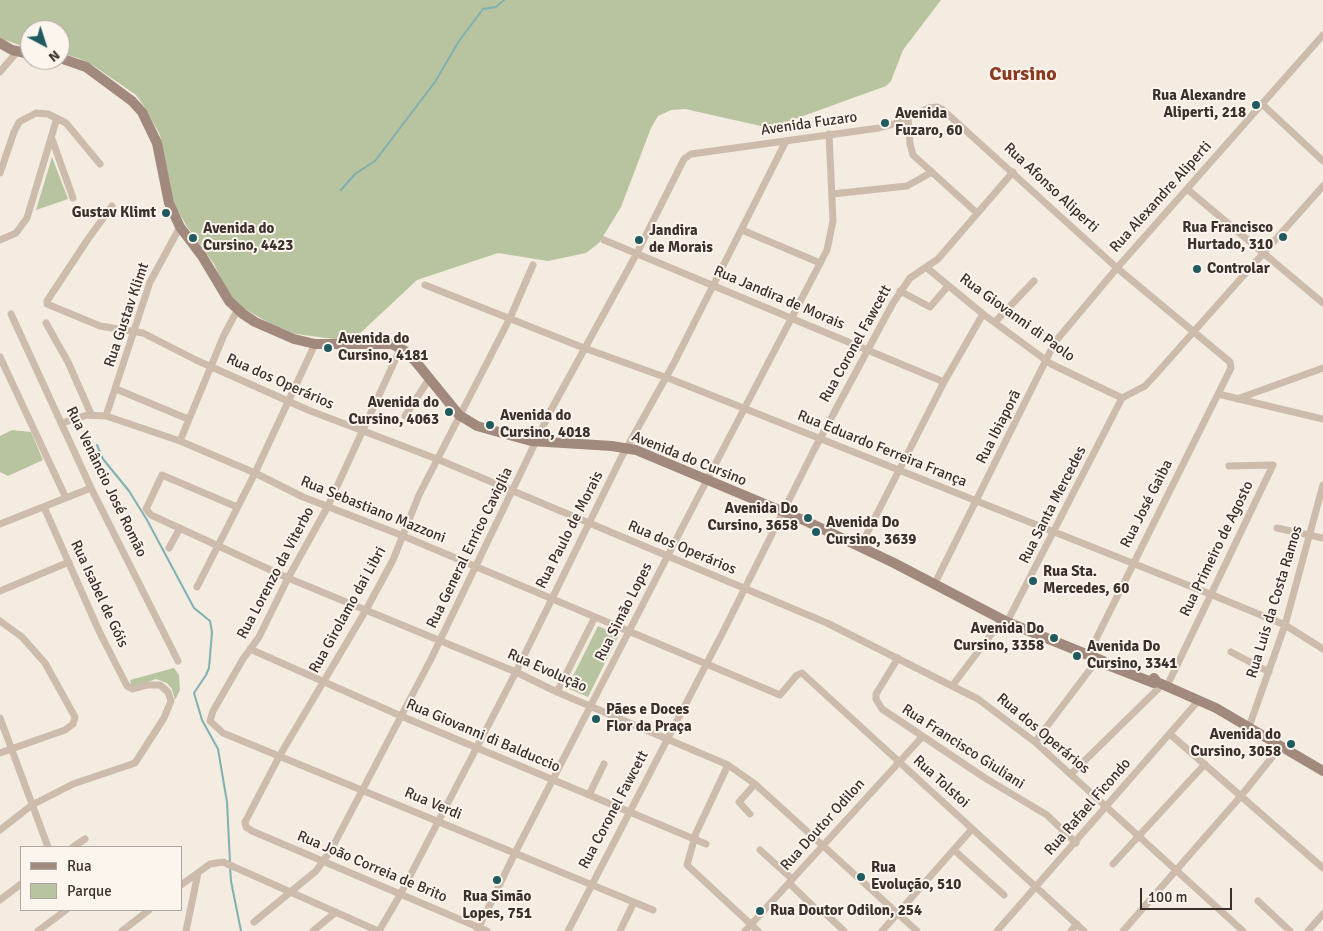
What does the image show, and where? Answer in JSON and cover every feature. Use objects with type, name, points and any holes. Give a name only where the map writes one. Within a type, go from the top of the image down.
[{"type":"main road","points":[[0,43],[20,52]]},
{"type":"main road","name":"Avenida do Cursino","points":[[70,61],[86,67],[132,101],[142,112],[154,134],[163,165],[170,203],[180,227],[202,256],[221,290],[238,309],[268,328],[294,339],[315,344],[392,344],[409,355],[459,415],[487,430],[537,442],[628,448],[808,522],[1005,621],[1106,664],[1200,700],[1323,771]]},
{"type":"street","name":"Rua Alexandre Aliperti","points":[[1046,361],[1055,342],[1117,268],[1323,36]]},
{"type":"street","points":[[0,72],[17,52]]},
{"type":"street","points":[[1262,104],[1323,162]]},
{"type":"street","name":"Avenida Fuzaro","points":[[682,164],[685,157],[691,154],[879,128],[908,119],[929,108],[937,106],[942,108]]},
{"type":"street","name":"Rua Afonso Aliperti","points":[[942,108],[1117,268],[1230,362],[1232,366]]},
{"type":"street","points":[[0,174],[12,136],[19,122],[36,113],[48,114],[58,118],[71,128],[100,164]]},
{"type":"street","points":[[0,240],[16,233],[27,218],[58,118]]},
{"type":"street","points":[[908,119],[913,155],[977,213]]},
{"type":"street","name":"Rua Simão Lopes","points":[[478,929],[514,853],[790,318],[827,250],[832,233],[829,134]]},
{"type":"street","points":[[52,139],[73,198]]},
{"type":"street","name":"Rua Paulo de Morais","points":[[379,931],[400,895],[516,672],[589,523],[742,230],[786,141]]},
{"type":"street","name":"Rua General Enrico Caviglia","points":[[254,922],[292,893],[324,861],[402,716],[551,410],[637,254],[682,164]]},
{"type":"street","points":[[832,194],[907,186],[932,172]]},
{"type":"street","name":"Rua Coronel Fawcett","points":[[568,931],[745,590],[820,439],[869,351],[900,290],[910,278],[927,268],[956,240],[1013,172]]},
{"type":"street","points":[[1122,398],[1145,386],[1323,186]]},
{"type":"street","points":[[1187,189],[1323,303]]},
{"type":"street","name":"Rua dos Operários","points":[[112,206],[47,300],[48,304],[100,326],[135,331],[159,339],[182,353],[362,432],[437,459],[827,623],[952,686],[989,706],[1035,742],[1243,931]]},
{"type":"street","name":"Rua Gustav Klimt","points":[[106,416],[150,282],[180,227]]},
{"type":"street","points":[[742,230],[820,263]]},
{"type":"street","name":"Rua Jandira de Morais","points":[[604,240],[944,382]]},
{"type":"street","name":"Rua Girolamo dai Libri","points":[[247,828],[246,820],[280,755],[366,610],[397,551],[401,535],[437,459],[510,318],[533,265]]},
{"type":"street","name":"Rua Giovanni di Paolo","points":[[927,268],[983,314],[1046,361],[1122,398]]},
{"type":"street","points":[[995,322],[1034,281]]},
{"type":"street","name":"Rua Eduardo Ferreira França","points":[[425,284],[584,348],[666,377],[1210,594],[1285,625],[1323,649]]},
{"type":"street","points":[[900,290],[930,307],[948,286]]},
{"type":"street","points":[[180,441],[224,335],[238,309]]},
{"type":"street","name":"Rua Venâncio José Romão","points":[[11,314],[91,488],[178,661]]},
{"type":"street","points":[[860,547],[944,382],[983,314]]},
{"type":"street","points":[[46,323],[68,362],[91,414]]},
{"type":"street","points":[[197,587],[255,472],[287,400],[315,344]]},
{"type":"street","points":[[0,356],[66,498]]},
{"type":"street","name":"Rua Lorenzo da Viterbo","points":[[210,718],[259,637],[288,578],[328,506],[397,356]]},
{"type":"street","name":"Rua Ibiaporã","points":[[934,585],[1046,361]]},
{"type":"street","name":"Rua José Gaiba","points":[[1088,655],[1132,563],[1232,366]]},
{"type":"street","points":[[1237,399],[1323,368]]},
{"type":"street","points":[[406,416],[429,379]]},
{"type":"street","points":[[116,389],[188,420]]},
{"type":"street","points":[[1218,394],[1323,419]]},
{"type":"street","name":"Rua Santa Mercedes","points":[[952,686],[1005,621],[1055,532],[1122,398]]},
{"type":"street","name":"Rua Sebastiano Mazzoni","points":[[62,423],[91,414],[106,416],[180,441],[255,472],[294,493],[476,566],[780,695],[783,694]]},
{"type":"street","name":"Rua Primeiro de Agosto","points":[[1162,684],[1210,594],[1273,465],[1228,466]]},
{"type":"street","name":"Rua Evolução","points":[[236,507],[161,476],[146,507],[147,515],[180,528],[288,578],[516,672],[557,692],[728,764],[755,784],[917,931]]},
{"type":"street","name":"Rua Luis da Costa Ramos","points":[[1249,727],[1285,625],[1311,535],[1323,485]]},
{"type":"street","points":[[0,524],[91,488]]},
{"type":"street","name":"Rua Isabel de Góis","points":[[32,805],[86,779],[135,764],[169,708],[170,697],[160,685],[147,685],[133,689],[127,686],[123,680],[44,507]]},
{"type":"street","points":[[169,548],[180,528]]},
{"type":"street","points":[[1277,528],[1323,538]]},
{"type":"street","points":[[0,591],[69,562]]},
{"type":"street","points":[[557,692],[595,617]]},
{"type":"street","points":[[0,621],[22,637],[45,663],[76,717],[68,729],[0,753]]},
{"type":"street","name":"Rua Giovanni di Balduccio","points":[[250,649],[325,680],[402,716],[706,844]]},
{"type":"street","points":[[1231,652],[1269,672]]},
{"type":"street","name":"Rua Francisco Giuliani","points":[[898,658],[879,688],[876,699],[882,709],[1025,804],[1047,816],[1076,842]]},
{"type":"street","points":[[1035,742],[1100,660]]},
{"type":"street","name":"Rua Tolstoi","points":[[783,694],[797,675],[802,673],[1084,931]]},
{"type":"street","points":[[1071,774],[1162,684]]},
{"type":"street","name":"Rua Rafael Ficondo","points":[[997,931],[1200,700]]},
{"type":"street","points":[[0,718],[48,846]]},
{"type":"street","name":"Rua Verdi","points":[[210,718],[212,724],[223,733],[280,755],[590,886],[653,910]]},
{"type":"street","points":[[1171,735],[1323,868]]},
{"type":"street","name":"Rua Doutor Odilon","points":[[745,931],[922,737]]},
{"type":"street","points":[[1123,931],[1241,796],[1281,746]]},
{"type":"street","points":[[589,795],[604,764]]},
{"type":"street","points":[[728,764],[694,840],[688,867],[758,931]]},
{"type":"street","points":[[1113,864],[1139,838],[1205,764]]},
{"type":"street","points":[[750,814],[739,802],[755,784]]},
{"type":"street","points":[[0,830],[32,805]]},
{"type":"street","name":"Rua João Correia de Brito","points":[[247,828],[478,929],[488,931]]},
{"type":"street","points":[[882,931],[972,829]]},
{"type":"street","points":[[74,846],[85,839]]},
{"type":"street","points":[[760,850],[815,908],[826,914],[844,931]]},
{"type":"street","points":[[954,850],[1004,895]]},
{"type":"street","points":[[182,884],[198,873],[220,862],[379,931]]},
{"type":"street","points":[[186,931],[198,873]]},
{"type":"street","points":[[0,900],[20,885]]},
{"type":"street","points":[[1258,901],[1290,931]]},
{"type":"street","points":[[620,931],[634,902]]},
{"type":"street","points":[[38,931],[65,911]]},
{"type":"street","points":[[122,931],[148,911]]},
{"type":"street","points":[[313,931],[336,912]]},
{"type":"street","points":[[1308,931],[1323,914]]},
{"type":"street","points":[[1071,931],[1077,924]]},
{"type":"green space","points":[[0,0],[941,0],[903,50],[891,81],[886,86],[770,128],[685,109],[671,110],[658,116],[651,128],[621,207],[599,243],[586,253],[548,261],[498,253],[417,280],[355,338],[334,339],[296,334],[271,324],[243,308],[229,295],[214,264],[186,225],[174,204],[160,135],[144,106],[136,95],[94,66],[70,56],[70,20],[20,20],[20,45],[0,38]]},
{"type":"green space","points":[[52,157],[68,199],[36,210]]},
{"type":"green space","points":[[12,430],[31,432],[43,460],[8,476],[0,472],[0,436]]},
{"type":"green space","points":[[598,626],[619,635],[588,697],[567,688]]},
{"type":"green space","points":[[174,668],[179,675],[180,690],[175,700],[172,689],[167,683],[156,679],[132,687],[130,680]]},
{"type":"waterway","points":[[341,190],[355,174],[375,161],[435,82],[459,41],[483,9],[496,7],[504,0]]},
{"type":"waterway","points":[[97,445],[103,459],[129,491],[147,520],[194,608],[210,621],[212,632],[209,668],[194,693],[202,720],[218,749],[227,802],[230,863]]},
{"type":"waterway","points":[[230,867],[241,931]]},
{"type":"place","name":"Rua Alexandre Aliperti, 218","points":[[1256,105]]},
{"type":"place","name":"Avenida Fuzaro, 60","points":[[885,123]]},
{"type":"place","name":"Gustav Klimt","points":[[166,213]]},
{"type":"place","name":"Rua Francisco Hurtado, 310","points":[[1283,237]]},
{"type":"place","name":"Avenida do Cursino, 4423","points":[[193,238]]},
{"type":"place","name":"Jandira de Morais","points":[[639,240]]},
{"type":"place","name":"Controlar","points":[[1197,269]]},
{"type":"place","name":"Avenida do Cursino, 4181","points":[[328,348]]},
{"type":"place","name":"Avenida do Cursino, 4063","points":[[449,412]]},
{"type":"place","name":"Avenida do Cursino, 4018","points":[[490,425]]},
{"type":"place","name":"Avenida Do Cursino, 3658","points":[[808,518]]},
{"type":"place","name":"Avenida Do Cursino, 3639","points":[[816,532]]},
{"type":"place","name":"Rua Sta. Mercedes, 60","points":[[1033,581]]},
{"type":"place","name":"Avenida Do Cursino, 3358","points":[[1054,638]]},
{"type":"place","name":"Avenida Do Cursino, 3341","points":[[1077,656]]},
{"type":"place","name":"Pães e Doces Flor da Praça","points":[[596,719]]},
{"type":"place","name":"Avenida do Cursino, 3058","points":[[1291,744]]},
{"type":"place","name":"Rua Evolução, 510","points":[[861,877]]},
{"type":"place","name":"Rua Simão Lopes, 751","points":[[497,880]]},
{"type":"place","name":"Rua Doutor Odilon, 254","points":[[760,911]]},
{"type":"district","name":"Cursino","points":[[1023,75]]}]
